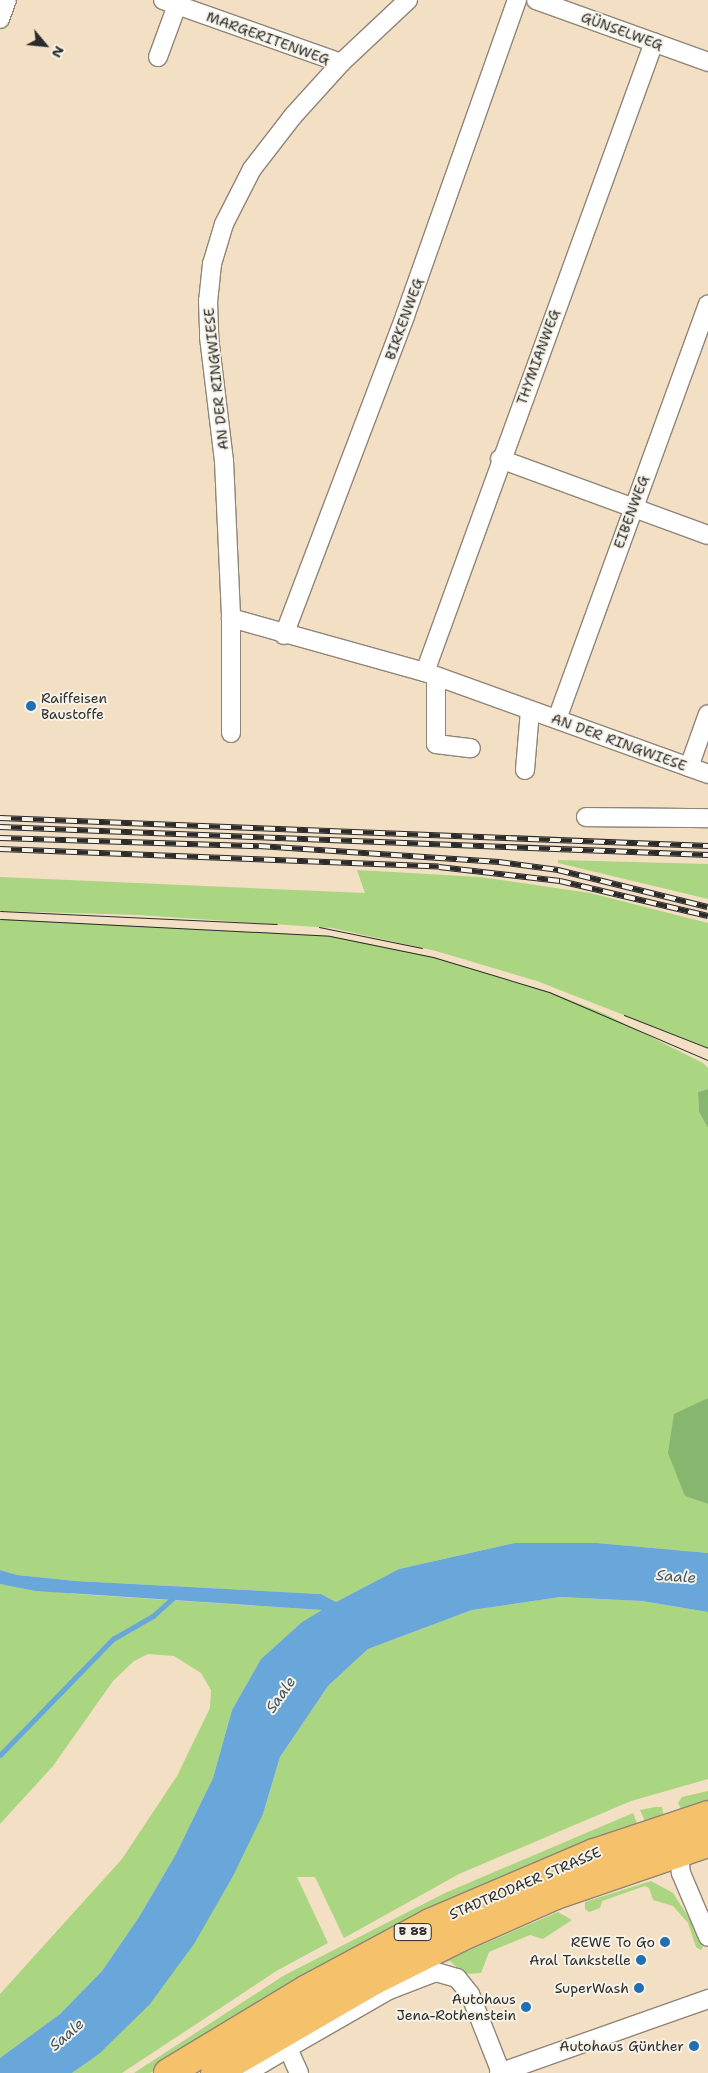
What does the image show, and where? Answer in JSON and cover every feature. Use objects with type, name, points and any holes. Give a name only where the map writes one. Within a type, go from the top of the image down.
[{"type":"main road","name":"STADTRODAER STRASSE","points":[[168,2073],[307,1989],[430,1923],[584,1856],[708,1815]]},
{"type":"main road","points":[[674,1825],[678,1852]]},
{"type":"main road","name":"STADTRODAER STRASSE","points":[[215,2073],[422,1955],[556,1895],[708,1843]]},
{"type":"street","points":[[0,19],[7,0]]},
{"type":"street","name":"AN DER RINGWIESE","points":[[231,733],[231,618],[224,461],[209,337],[208,301],[212,264],[224,224],[252,169],[293,116],[341,63],[408,0]]},
{"type":"street","name":"BIRKENWEG","points":[[284,635],[405,316],[517,0]]},
{"type":"street","name":"GÜNSELWEG","points":[[536,0],[708,62]]},
{"type":"street","name":"MARGERITENWEG","points":[[158,57],[170,2],[197,6],[341,63]]},
{"type":"street","name":"THYMIANWEG","points":[[430,674],[500,459],[654,42]]},
{"type":"street","name":"EIBENWEG","points":[[557,719],[633,506],[708,305]]},
{"type":"street","points":[[500,459],[708,535]]},
{"type":"street","name":"AN DER RINGWIESE","points":[[231,618],[284,635],[430,674],[708,774]]},
{"type":"street","points":[[430,674],[436,744],[471,748]]},
{"type":"street","name":"AN DER RINGWIESE","points":[[525,770],[530,710]]},
{"type":"street","points":[[689,767],[708,714]]},
{"type":"street","points":[[586,817],[708,818]]},
{"type":"street","points":[[678,1852],[681,1872],[708,1937]]},
{"type":"street","points":[[246,2073],[389,1990],[436,1972],[457,1978],[470,1994],[499,2072],[708,1999]]},
{"type":"street","points":[[288,2048],[299,2073]]},
{"type":"green space","points":[[558,860],[708,864],[708,899],[558,863]]},
{"type":"green space","points":[[357,870],[480,877],[590,893],[708,923],[708,1048],[537,981],[436,951],[332,928],[139,915],[0,911],[0,877],[365,893]]},
{"type":"green space","points":[[0,919],[330,936],[433,957],[549,992],[603,1013],[703,1063],[708,1068],[708,1089],[698,1092],[699,1112],[708,1128],[708,1398],[705,1399],[685,1496],[708,1504],[708,1553],[597,1543],[515,1543],[399,1569],[336,1602],[321,1594],[76,1581],[17,1575],[0,1570]]},
{"type":"green space","points":[[708,1089],[708,1128],[699,1112],[698,1092]]},
{"type":"green space","points":[[708,1398],[708,1504],[685,1496],[668,1453],[674,1414]]},
{"type":"green space","points":[[0,1584],[75,1594],[323,1610],[302,1622],[261,1659],[232,1710],[213,1778],[176,1854],[139,1917],[102,1971],[60,2014],[0,2058],[0,1994],[122,1859],[177,1776],[210,1708],[211,1690],[201,1673],[174,1656],[148,1654],[134,1661],[113,1681],[53,1766],[0,1824]]},
{"type":"green space","points":[[560,1597],[642,1601],[708,1612],[708,1779],[631,1801],[459,1874],[344,1938],[315,1877],[297,1877],[328,1943],[278,1970],[122,2073],[72,2073],[99,2054],[263,1814],[280,1757],[328,1686],[368,1649],[472,1610]]},
{"type":"green space","points":[[708,1791],[708,1808],[690,1812],[681,1809],[678,1803],[682,1797]]},
{"type":"green space","points":[[662,1807],[664,1816],[647,1826],[640,1810]]},
{"type":"green space","points":[[633,1813],[637,1823],[635,1829],[200,2043],[150,2073],[134,2073],[283,1976],[445,1893]]},
{"type":"green space","points":[[651,1881],[673,1893],[700,1935],[704,1945],[701,1950],[696,1947],[688,1923],[673,1906],[653,1900],[649,1888],[645,1886],[602,1901],[600,1908],[589,1912],[585,1909],[585,1902]]},
{"type":"green space","points":[[558,1912],[572,1920],[543,1939],[530,1935],[489,1952],[481,1973],[464,1974],[450,1961],[437,1964]]},
{"type":"water","name":"Saale","points":[[515,1543],[597,1543],[708,1553],[708,1612],[642,1601],[560,1597],[472,1610],[368,1649],[328,1686],[280,1757],[263,1814],[233,1876],[194,1944],[150,2004],[99,2054],[72,2073],[0,2073],[0,2058],[60,2014],[102,1971],[139,1917],[176,1854],[213,1778],[232,1710],[261,1659],[302,1622],[322,1610],[36,1591],[0,1584],[0,1570],[17,1575],[76,1581],[321,1594],[336,1602],[399,1569]]},
{"type":"waterway","points":[[0,1755],[113,1639],[153,1616],[175,1596]]},
{"type":"tram line","points":[[0,911],[277,924]]},
{"type":"tram line","points":[[0,919],[330,936],[433,957],[549,992],[708,1060]]},
{"type":"tram line","points":[[319,927],[422,948]]},
{"type":"tram line","points":[[624,1015],[708,1048]]},
{"type":"railway","points":[[0,818],[708,846]]},
{"type":"railway","points":[[0,827],[708,855]]},
{"type":"railway","points":[[0,838],[259,846],[499,862],[558,870],[708,907]]},
{"type":"railway","points":[[0,849],[439,867],[560,881],[708,916]]},
{"type":"place","name":"Raiffeisen Baustoffe","points":[[31,706]]},
{"type":"place","name":"REWE To Go","points":[[665,1942]]},
{"type":"place","name":"Aral Tankstelle","points":[[641,1960]]},
{"type":"place","name":"SuperWash","points":[[639,1988]]},
{"type":"place","name":"Autohaus Jena-Rothenstein","points":[[526,2007]]},
{"type":"place","name":"Autohaus Günther","points":[[694,2046]]}]
